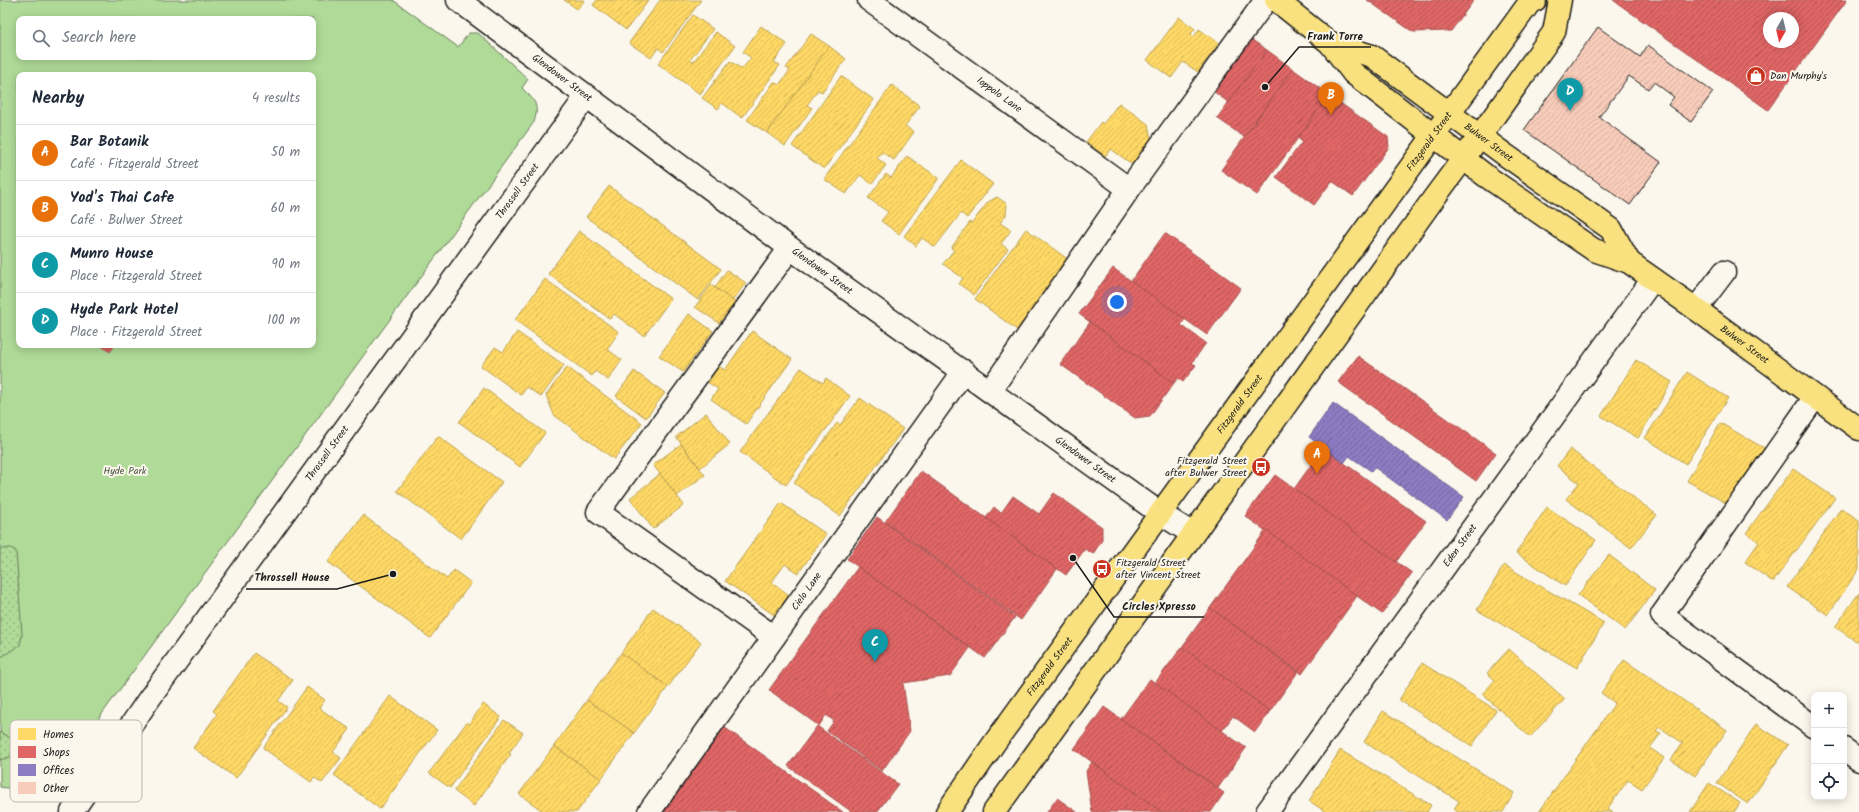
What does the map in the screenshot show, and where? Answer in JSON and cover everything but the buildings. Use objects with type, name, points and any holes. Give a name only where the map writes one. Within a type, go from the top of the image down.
[{"type":"main road","name":"Bulwer Street","points":[[1276,0],[1330,44],[1353,73],[1518,198],[1594,250],[1629,262],[1696,309],[1859,429]]},
{"type":"main road","name":"Fitzgerald Street","points":[[947,812],[995,742],[1337,271],[1404,175],[1435,135],[1530,2],[1535,0]]},
{"type":"main road","points":[[994,812],[1554,32],[1560,0]]},
{"type":"main road","name":"Bulwer Street","points":[[1330,44],[1372,56],[1480,136],[1611,229],[1629,262]]},
{"type":"street","name":"Glendower Street","points":[[458,0],[790,248],[1161,514],[1193,534]]},
{"type":"street","name":"Ioppolo Lane","points":[[869,0],[1129,190]]},
{"type":"street","points":[[990,391],[1129,190],[1266,0]]},
{"type":"street","name":"Throssell Street","points":[[135,720],[586,97]]},
{"type":"street","points":[[774,637],[598,512],[790,248]]},
{"type":"street","points":[[1696,309],[1724,272]]},
{"type":"street","name":"Eden Street","points":[[1267,812],[1653,279]]},
{"type":"street","name":"Cielo Lane","points":[[649,812],[964,372]]},
{"type":"street","points":[[1811,725],[1662,615],[1815,397]]},
{"type":"street","points":[[1847,751],[1859,760]]},
{"type":"street","name":"Throssell Street","points":[[72,812],[79,802]]},
{"type":"green space","name":"Hyde Park","points":[[0,0],[393,0],[458,47],[469,33],[478,33],[528,79],[522,88],[535,103],[536,116],[534,122],[98,720],[10,720],[10,789],[0,787]]},
{"type":"green space","points":[[11,548],[16,551],[22,635],[20,645],[0,658],[0,549]]},
{"type":"green space","points":[[0,732],[10,738],[10,757],[0,760]]},
{"type":"place","name":"Dan Murphy's","points":[[1756,76]]},
{"type":"place","name":"Frank Torre","points":[[1265,87]]},
{"type":"place","name":"Hyde Park Hotel","points":[[1570,111]]},
{"type":"place","name":"Yod's Thai Cafe","points":[[1331,115]]},
{"type":"place","name":"Fitzgerald Street after Bulwer Street","points":[[1261,467]]},
{"type":"place","name":"Bar Botanik","points":[[1317,474]]},
{"type":"place","name":"Circles Xpresso","points":[[1073,558]]},
{"type":"place","name":"Fitzgerald Street after Vincent Street","points":[[1102,569]]},
{"type":"place","name":"Throssell House","points":[[393,574]]},
{"type":"place","name":"Munro House","points":[[875,662]]}]
